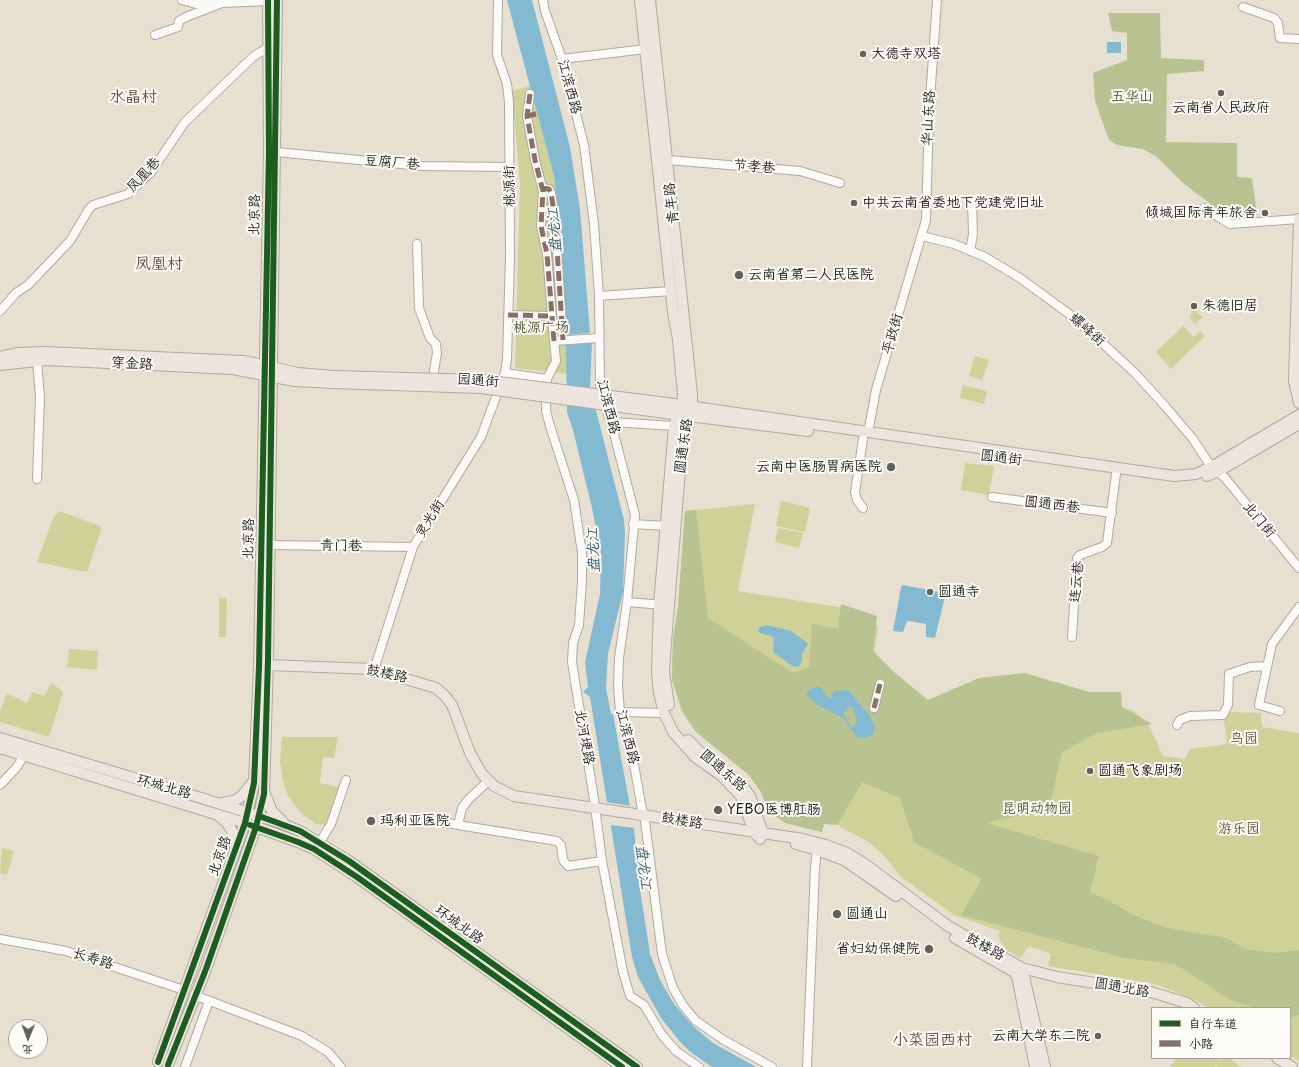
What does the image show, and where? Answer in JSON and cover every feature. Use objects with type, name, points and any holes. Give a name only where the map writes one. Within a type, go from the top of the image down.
[{"type":"main road","name":"北京路","points":[[168,1065],[194,995],[206,969],[260,816],[264,783],[270,545],[268,371],[269,47],[271,0]]},
{"type":"main road","name":"北京路","points":[[158,1062],[249,813],[254,776],[276,152],[271,0]]},
{"type":"main road","name":"青年路","points":[[640,0],[685,410]]},
{"type":"main road","name":"青年路","points":[[650,0],[692,394],[685,410]]},
{"type":"main road","points":[[1299,219],[1294,381],[1299,403]]},
{"type":"main road","points":[[1299,339],[1299,387]]},
{"type":"main road","name":"穿金路","points":[[0,357],[17,353],[45,352],[244,361],[268,371]]},
{"type":"main road","name":"穿金路","points":[[0,365],[37,360],[268,371]]},
{"type":"main road","name":"园通街","points":[[268,371],[298,373],[333,379],[483,380],[685,410]]},
{"type":"main road","name":"圆通东路","points":[[685,410],[674,426],[667,526],[664,605],[664,672],[670,711],[679,728],[690,743],[702,754],[731,774],[750,796],[759,835]]},
{"type":"main road","name":"圆通东路","points":[[685,410],[657,673],[664,713],[673,732],[695,757],[722,776],[741,796],[759,835]]},
{"type":"main road","name":"圆通街","points":[[685,410],[1117,471],[1174,482],[1196,480],[1299,424]]},
{"type":"main road","name":"圆通街","points":[[1216,469],[1299,415]]},
{"type":"main road","name":"鼓楼路","points":[[268,667],[373,671],[422,682],[436,688],[446,696],[457,715],[476,766],[487,780],[499,790],[524,798],[599,811]]},
{"type":"main road","name":"鼓楼路","points":[[373,671],[420,686],[434,692],[442,699],[453,717],[472,768],[485,784],[502,796],[513,800],[599,811],[759,835],[813,841],[847,853],[865,864],[948,926],[1021,975]]},
{"type":"main road","name":"环城北路","points":[[0,738],[216,802],[291,827],[320,842],[349,861],[637,1067]]},
{"type":"main road","name":"环城北路","points":[[0,748],[245,823],[314,849],[357,877],[622,1067]]},
{"type":"main road","points":[[216,802],[228,803],[242,796],[249,789],[254,776]]},
{"type":"main road","points":[[264,783],[269,806],[278,818],[291,827]]},
{"type":"main road","points":[[216,814],[224,820],[232,831],[235,840],[235,850]]},
{"type":"main road","points":[[247,850],[253,843],[262,837],[280,835]]},
{"type":"main road","name":"鼓楼路","points":[[759,835],[801,845],[844,860],[862,871],[944,932],[1021,975]]},
{"type":"main road","points":[[1021,975],[1036,977],[1048,974]]},
{"type":"main road","name":"圆通北路","points":[[1021,975],[1048,974],[1151,992],[1187,1003],[1193,1007]]},
{"type":"main road","points":[[1021,975],[1022,997],[1035,1067]]},
{"type":"main road","points":[[1021,975],[1045,1067]]},
{"type":"main road","points":[[1279,1059],[1292,1067]]},
{"type":"street","points":[[182,0],[196,4],[271,0]]},
{"type":"street","name":"桃源街","points":[[498,0],[497,55],[508,92],[510,257],[507,359],[505,373]]},
{"type":"street","name":"江滨西路","points":[[543,0],[545,11],[562,59],[584,144],[594,224],[599,296],[596,338],[600,385],[603,401],[611,422],[636,515],[633,524],[627,602],[619,658],[618,686],[620,712],[632,753],[644,818],[662,954],[673,988],[682,1004],[695,1020],[722,1039],[772,1067]]},
{"type":"street","name":"华山东路","points":[[922,236],[927,206],[929,114],[937,0]]},
{"type":"street","points":[[155,35],[178,27],[179,21],[222,3]]},
{"type":"street","points":[[1243,7],[1274,18],[1278,23],[1280,38],[1299,39]]},
{"type":"street","name":"凤凰巷","points":[[0,311],[16,293],[28,285],[70,241],[89,209],[93,205],[128,194],[150,172],[185,122],[254,56],[269,47]]},
{"type":"street","points":[[562,59],[646,49]]},
{"type":"street","points":[[530,94],[527,116],[542,188],[549,189],[551,193],[555,218],[563,340]]},
{"type":"street","points":[[527,116],[536,114]]},
{"type":"street","name":"豆腐厂巷","points":[[276,152],[421,166],[509,167]]},
{"type":"street","name":"节孝巷","points":[[668,160],[800,171],[840,183]]},
{"type":"street","name":"北河埂路","points":[[542,188],[541,226],[546,254],[556,362],[548,380],[546,411],[574,500],[582,553],[582,581],[579,618],[573,643],[572,662],[599,811],[602,861],[627,990],[630,996],[644,1005],[662,1035],[671,1046],[699,1067]]},
{"type":"street","points":[[970,251],[973,234],[972,202]]},
{"type":"street","points":[[1204,208],[1230,224],[1299,219]]},
{"type":"street","name":"螺峰街","points":[[922,236],[954,244],[985,257],[1020,278],[1076,319],[1134,373],[1193,439],[1216,469]]},
{"type":"street","name":"平政街","points":[[863,508],[857,500],[855,492],[866,436],[876,390],[922,236]]},
{"type":"street","points":[[417,244],[419,308],[430,338],[436,344],[437,353],[434,371]]},
{"type":"street","points":[[599,296],[671,290]]},
{"type":"street","points":[[508,315],[551,316]]},
{"type":"street","points":[[554,341],[596,338]]},
{"type":"street","points":[[37,360],[40,397],[37,479]]},
{"type":"street","points":[[505,373],[548,380]]},
{"type":"street","name":"灵光街","points":[[373,671],[414,547],[481,437],[505,373]]},
{"type":"street","points":[[611,422],[674,426]]},
{"type":"street","name":"北门街","points":[[1216,469],[1299,568]]},
{"type":"street","name":"连云巷","points":[[1072,637],[1077,558],[1080,554],[1102,547],[1107,543],[1117,471]]},
{"type":"street","name":"圆通西巷","points":[[992,497],[1112,513]]},
{"type":"street","points":[[633,524],[667,526]]},
{"type":"street","name":"青门巷","points":[[270,545],[414,547]]},
{"type":"street","points":[[627,602],[664,605]]},
{"type":"street","points":[[1280,711],[1259,705],[1272,644],[1299,607]]},
{"type":"street","points":[[1177,725],[1180,720],[1190,716],[1223,715],[1228,706],[1229,674],[1250,667],[1267,666]]},
{"type":"street","points":[[874,708],[880,684]]},
{"type":"street","points":[[620,712],[664,713]]},
{"type":"street","points":[[0,785],[17,768],[24,755]]},
{"type":"street","points":[[320,842],[331,824],[346,780]]},
{"type":"street","points":[[458,825],[459,815],[465,804],[485,784]]},
{"type":"street","points":[[418,818],[557,841],[561,845],[563,860],[568,866],[602,861]]},
{"type":"street","points":[[807,1067],[815,867],[817,850]]},
{"type":"street","name":"长寿路","points":[[0,939],[66,951],[184,990]]},
{"type":"street","points":[[194,995],[302,1036],[328,1052],[341,1067]]},
{"type":"street","points":[[185,1067],[209,1001]]},
{"type":"green space","name":"五华山","points":[[1108,13],[1160,13],[1161,58],[1204,60],[1204,71],[1167,74],[1166,142],[1237,143],[1237,177],[1252,178],[1257,214],[1226,216],[1183,183],[1157,157],[1143,149],[1117,145],[1109,140],[1095,101],[1093,73],[1127,60],[1127,33],[1112,31]]},
{"type":"green space","name":"桃源广场","points":[[530,86],[554,176],[560,212],[563,246],[561,246],[565,345],[568,374],[515,368],[520,183],[512,91]]},
{"type":"green space","points":[[1194,309],[1203,317],[1195,324],[1189,317]]},
{"type":"green space","points":[[1183,326],[1194,337],[1200,331],[1205,336],[1171,369],[1156,352]]},
{"type":"green space","points":[[975,356],[989,360],[982,380],[969,376]]},
{"type":"green space","points":[[963,385],[987,391],[984,404],[960,398]]},
{"type":"green space","points":[[965,463],[994,466],[989,495],[961,490]]},
{"type":"green space","points":[[781,501],[810,508],[805,532],[776,526]]},
{"type":"green space","name":"昆明动物园","points":[[755,504],[738,591],[844,608],[878,627],[873,662],[928,700],[1024,673],[1089,692],[1121,692],[1122,707],[1133,711],[1148,723],[1163,756],[1185,759],[1190,749],[1227,744],[1224,720],[1228,712],[1261,713],[1262,727],[1299,733],[1299,1061],[1291,1057],[1291,1007],[1207,1007],[1193,999],[1156,984],[1048,966],[1051,954],[1029,946],[1020,958],[1005,949],[998,937],[1000,931],[954,915],[901,877],[886,858],[869,842],[837,825],[824,824],[822,832],[785,823],[768,810],[761,792],[749,775],[696,732],[682,711],[672,680],[673,639],[678,607],[685,511]]},
{"type":"green space","points":[[696,510],[708,618],[793,673],[809,667],[812,624],[838,629],[841,604],[877,616],[873,651],[894,672],[928,700],[979,678],[1024,673],[1089,692],[1121,692],[1122,707],[1152,724],[1097,733],[1062,752],[1049,808],[986,823],[1099,856],[1090,892],[1108,900],[1131,914],[1167,928],[1226,938],[1246,949],[1273,953],[1299,950],[1299,1015],[1291,1018],[1291,1007],[1253,1007],[1232,1001],[1175,964],[1124,958],[961,915],[982,879],[914,842],[900,798],[862,782],[837,825],[824,824],[822,832],[785,823],[768,810],[761,792],[749,775],[696,732],[682,711],[672,680],[673,639],[678,607],[685,511]]},
{"type":"green space","points":[[60,511],[102,527],[87,572],[37,562],[54,516]]},
{"type":"green space","points":[[778,528],[803,533],[799,548],[775,542]]},
{"type":"green space","points":[[219,598],[227,598],[226,637],[219,637]]},
{"type":"green space","points":[[69,649],[98,651],[97,670],[67,667]]},
{"type":"green space","points":[[52,683],[63,692],[49,737],[0,722],[0,711],[7,693],[27,703],[32,692],[44,696]]},
{"type":"green space","points":[[282,737],[338,737],[334,758],[323,757],[320,783],[339,787],[328,825],[316,824],[300,812],[288,796],[283,781],[280,762]]},
{"type":"green space","points":[[2,848],[14,851],[7,875],[0,873]]},
{"type":"green space","points":[[1175,1059],[1221,1059],[1215,1067],[1170,1067]]},
{"type":"green space","points":[[1222,1059],[1231,1059],[1241,1067],[1216,1067]]},
{"type":"water","points":[[507,0],[532,0],[570,147],[580,209],[590,333],[565,335],[561,246],[563,245],[554,176]]},
{"type":"water","points":[[1107,42],[1121,42],[1121,53],[1107,53]]},
{"type":"water","points":[[592,342],[590,387],[624,520],[625,531],[623,592],[608,654],[606,688],[611,714],[613,714],[634,828],[639,883],[650,954],[660,980],[674,1004],[692,1025],[713,1043],[756,1067],[712,1067],[692,1053],[681,1043],[661,1018],[638,977],[632,957],[590,697],[583,692],[588,687],[585,662],[600,594],[601,554],[592,508],[573,430],[567,412],[566,345]]},
{"type":"water","points":[[903,585],[944,593],[945,596],[935,638],[926,637],[926,624],[909,621],[907,621],[903,632],[893,631],[901,587]]},
{"type":"water","points":[[766,625],[791,631],[808,644],[802,654],[802,660],[798,667],[792,666],[773,652],[774,637],[758,632],[760,627]]},
{"type":"water","points":[[815,687],[820,687],[827,696],[831,698],[835,691],[848,690],[869,715],[875,726],[873,734],[867,738],[857,737],[843,718],[817,705],[806,694],[808,690]],"holes":[[[849,707],[853,707],[857,721],[854,727],[850,725],[843,713]]]},
{"type":"pier","points":[[606,802],[631,806],[635,828],[610,825]]},
{"type":"marked path","points":[[530,94],[527,116],[535,160],[543,191],[541,226],[547,254],[554,341]]},
{"type":"marked path","points":[[527,116],[536,114]]},
{"type":"marked path","points":[[542,188],[549,189],[551,193],[555,218],[563,340]]},
{"type":"marked path","points":[[508,315],[551,316]]},
{"type":"marked path","points":[[874,708],[880,684]]},
{"type":"cycle path","points":[[158,1062],[245,823],[254,783],[259,667],[269,152],[268,0]]},
{"type":"cycle path","points":[[168,1065],[206,969],[256,827],[264,794],[268,659],[277,0]]},
{"type":"cycle path","points":[[259,816],[300,831],[349,861],[637,1067]]},
{"type":"cycle path","points":[[250,825],[314,849],[357,877],[622,1067]]},
{"type":"place","name":"大德寺双塔","points":[[863,54]]},
{"type":"place","name":"云南省人民政府","points":[[1221,93]]},
{"type":"place","name":"中共云南省委地下党建党旧址","points":[[854,203]]},
{"type":"place","name":"倾城国际青年旅舍","points":[[1265,213]]},
{"type":"place","name":"云南省第二人民医院","points":[[739,275]]},
{"type":"place","name":"朱德旧居","points":[[1194,306]]},
{"type":"place","name":"云南中医肠胃病医院","points":[[891,467]]},
{"type":"place","name":"圆通寺","points":[[930,592]]},
{"type":"place","name":"圆通飞象剧场","points":[[1090,771]]},
{"type":"place","name":"YEBO医博肛肠","points":[[718,810]]},
{"type":"place","name":"玛利亚医院","points":[[371,821]]},
{"type":"place","name":"圆通山","points":[[837,914]]},
{"type":"place","name":"省妇幼保健院","points":[[929,949]]},
{"type":"place","name":"云南大学东二院","points":[[1098,1036]]},
{"type":"district","name":"水晶村","points":[[133,98]]},
{"type":"district","name":"凤凰村","points":[[159,265]]},
{"type":"district","name":"小菜园西村","points":[[932,1041]]},
{"type":"water label","name":"盘龙江","points":[[555,230]]},
{"type":"water label","name":"盘龙江","points":[[594,550]]},
{"type":"water label","name":"盘龙江","points":[[643,867]]},
{"type":"park label","name":"鸟园","points":[[1244,739]]},
{"type":"park label","name":"游乐园","points":[[1239,829]]}]
